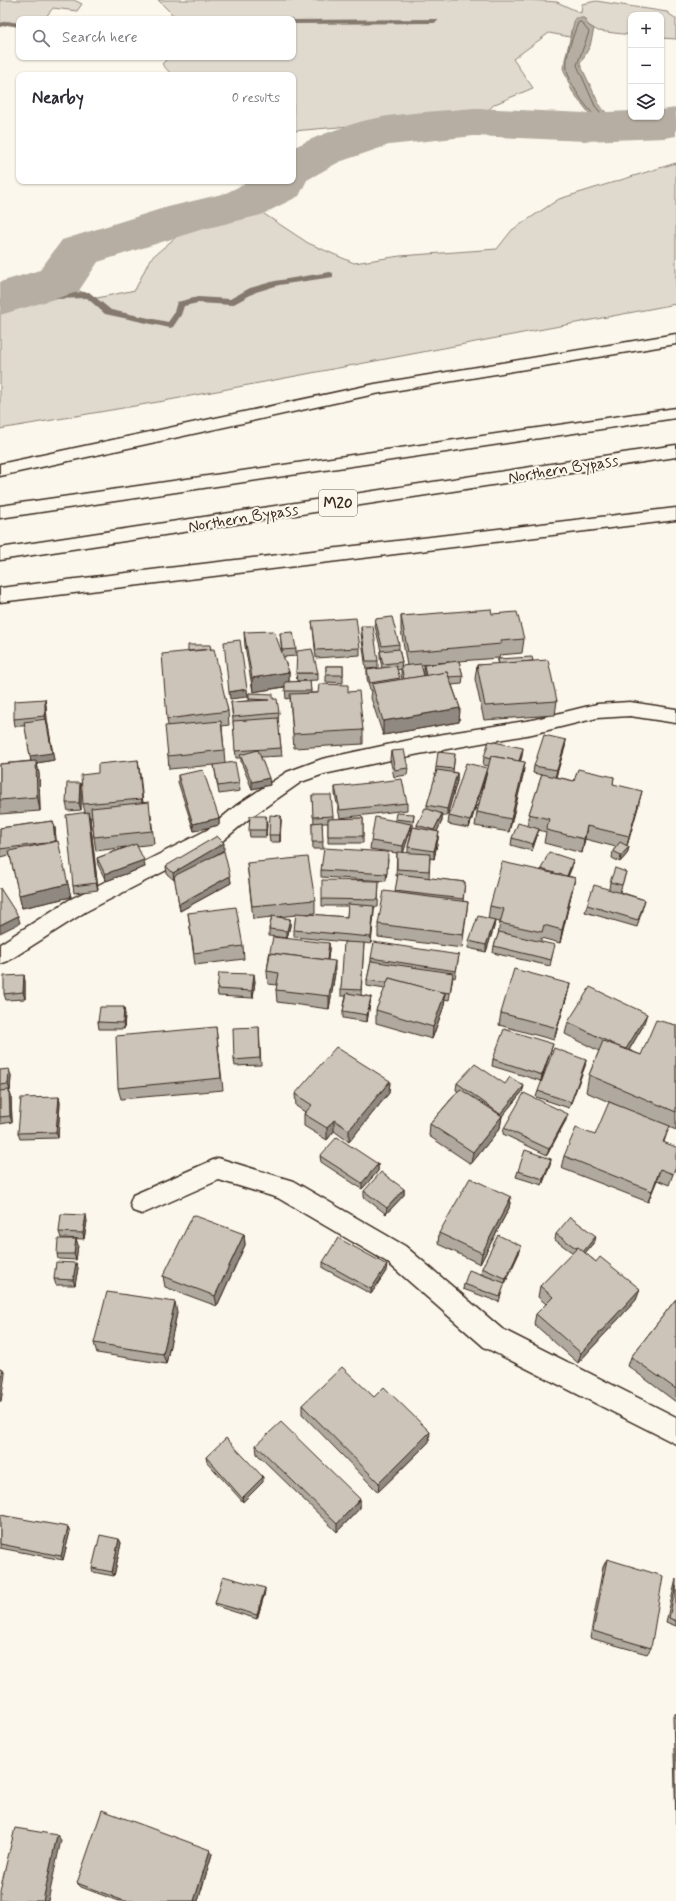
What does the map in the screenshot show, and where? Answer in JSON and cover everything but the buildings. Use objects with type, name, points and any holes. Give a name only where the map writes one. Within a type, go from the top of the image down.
[{"type":"main road","points":[[0,470],[375,389],[676,339]]},
{"type":"main road","points":[[0,512],[676,413]]},
{"type":"main road","name":"Northern Bypass","points":[[0,554],[676,451]]},
{"type":"main road","points":[[0,595],[676,514]]},
{"type":"main road","points":[[0,955],[77,906],[214,836],[244,811],[294,777],[322,767],[404,749],[532,727],[597,711],[630,709],[676,716]]},
{"type":"main road","points":[[142,1203],[218,1169],[284,1189],[396,1254],[493,1338],[676,1431]]},
{"type":"shaded area","points":[[0,0],[74,0],[82,4],[77,11],[53,8],[46,16],[16,16],[16,24],[7,23],[0,25]]},
{"type":"shaded area","points":[[158,0],[530,0],[557,2],[581,13],[582,4],[596,1],[667,12],[676,19],[676,39],[664,38],[664,12],[628,12],[628,35],[598,31],[588,25],[571,30],[570,37],[549,33],[513,59],[533,88],[495,104],[474,122],[382,131],[362,125],[296,131],[296,72],[169,72],[162,64],[166,60],[296,60],[296,16],[174,16]]},
{"type":"shaded area","points":[[676,163],[676,304],[164,401],[0,429],[0,311],[62,284],[97,298],[135,290],[150,259],[176,237],[202,210],[261,212],[308,243],[354,263],[400,256],[497,249],[512,230],[559,199]]},
{"type":"water","points":[[575,18],[584,18],[588,25],[594,29],[590,46],[580,64],[599,104],[617,126],[646,120],[676,118],[676,129],[638,131],[600,127],[572,91],[563,68]]},
{"type":"waterway","points":[[296,22],[434,21]]},
{"type":"waterway","points":[[0,25],[7,23],[16,24]]},
{"type":"waterway","points":[[296,167],[322,152],[382,131],[474,122],[585,127],[665,124],[676,122]]},
{"type":"waterway","points":[[0,299],[59,281],[80,251],[182,219],[243,204],[282,184]]},
{"type":"waterway","points":[[33,289],[55,296],[89,295],[108,312],[170,325],[177,315],[180,304],[198,300],[232,302],[253,290],[278,283],[330,275]]}]
